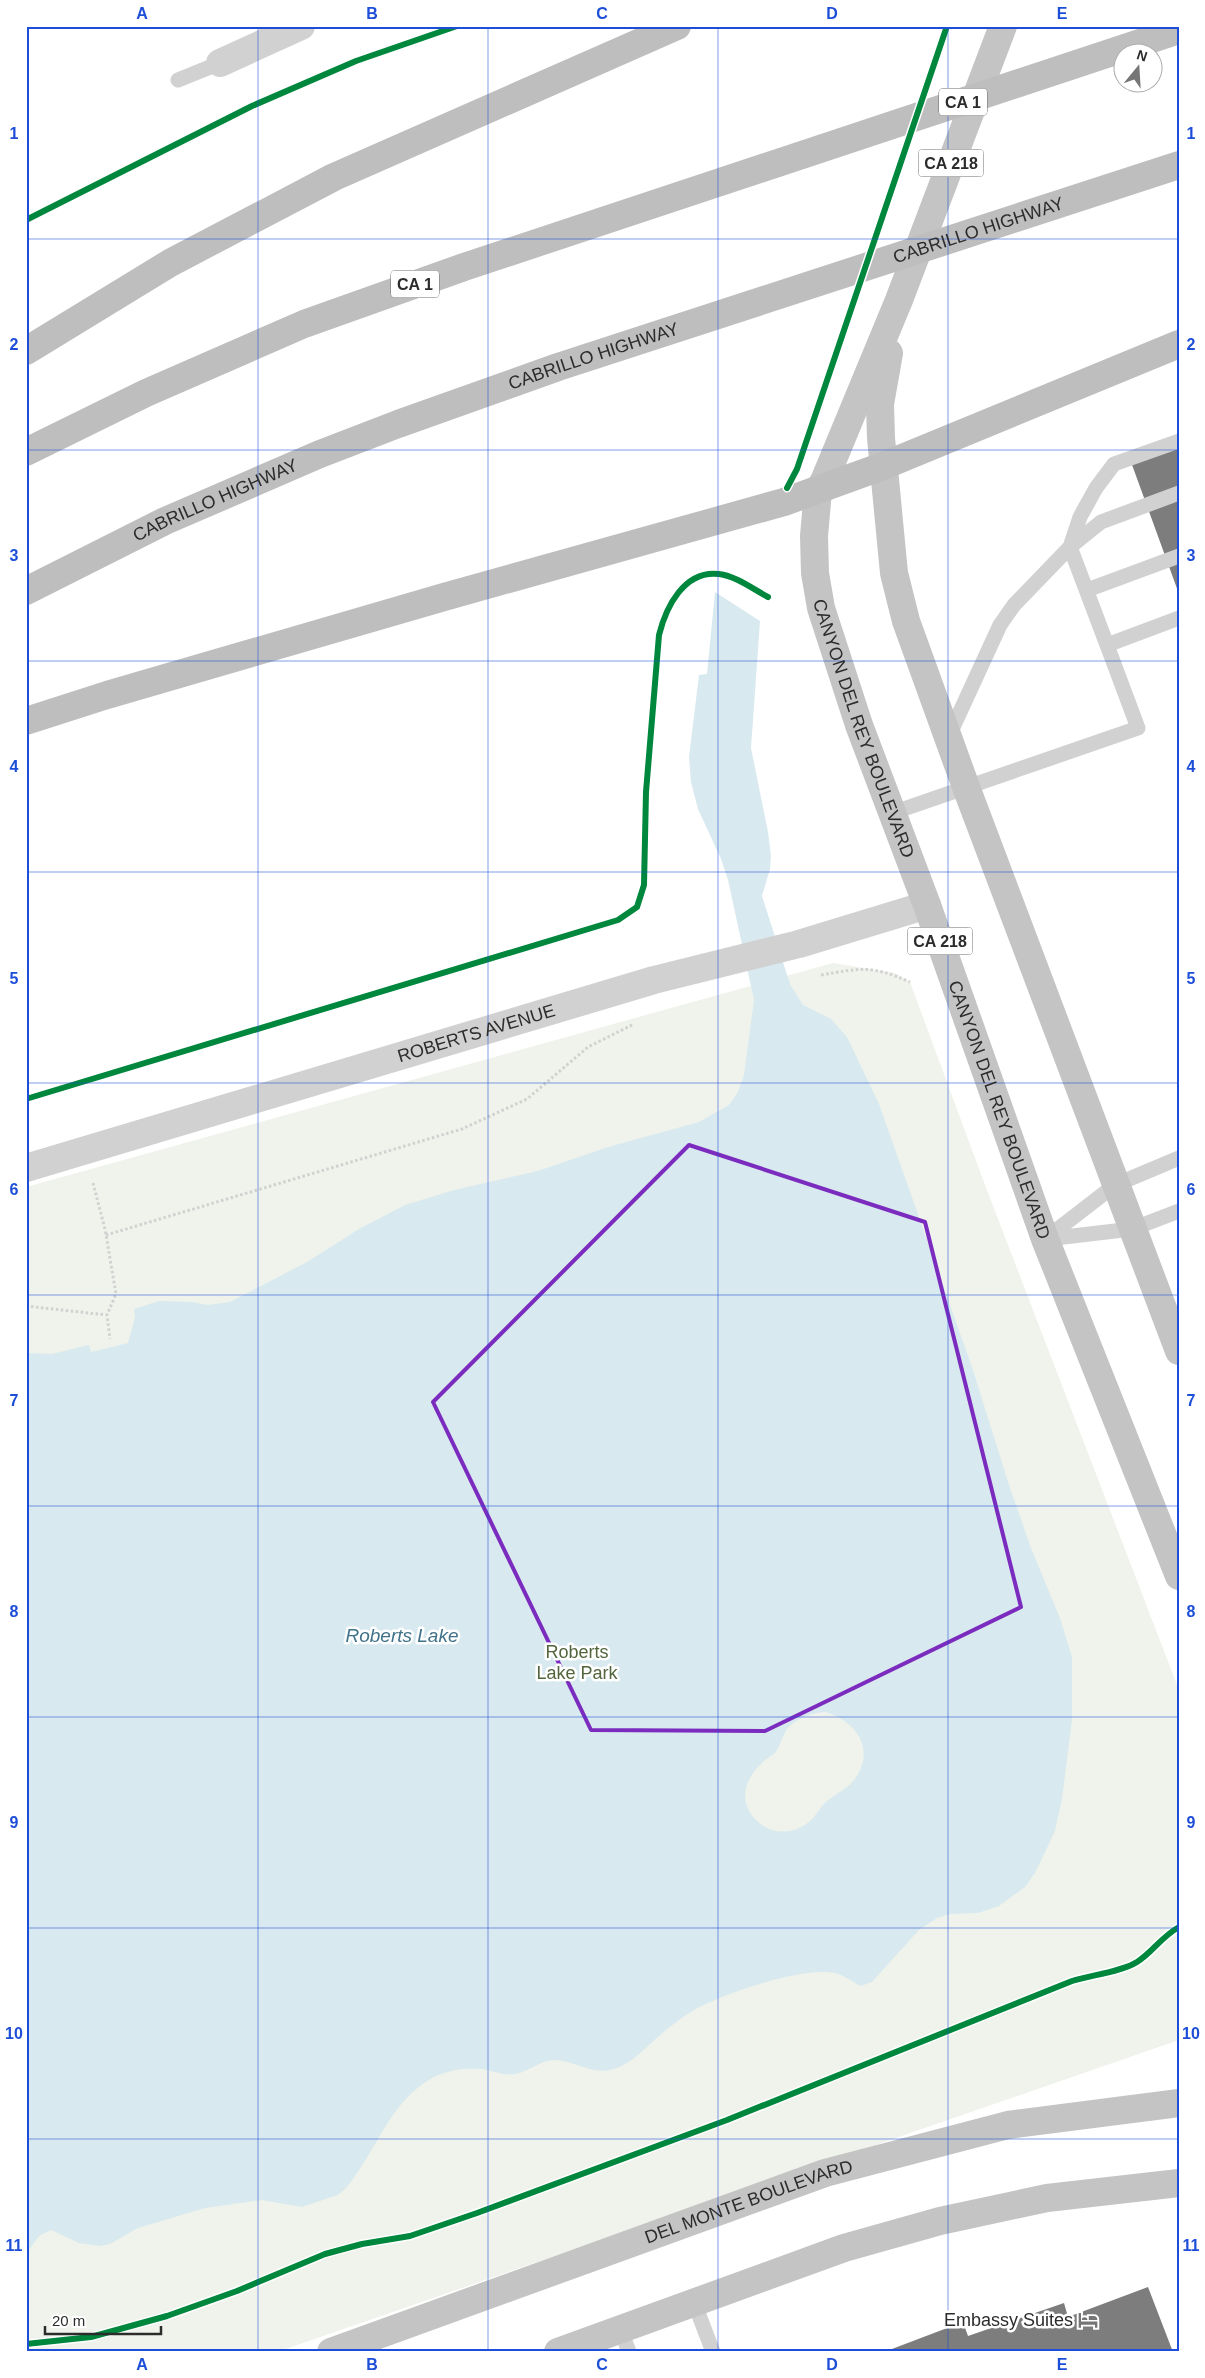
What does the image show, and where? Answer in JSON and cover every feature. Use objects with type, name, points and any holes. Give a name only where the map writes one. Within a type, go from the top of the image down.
[{"type":"highway","points":[[26,351],[170,263],[334,177],[677,26]]},
{"type":"highway","name":"CA 1","points":[[26,452],[146,393],[304,324],[464,267],[1179,30]]},
{"type":"highway","name":"CABRILLO HIGHWAY","points":[[26,591],[165,521],[320,454],[398,424],[558,367],[1179,165]]},
{"type":"highway","points":[[26,721],[107,695],[818,491],[1179,344]]},
{"type":"main road","name":"CANYON DEL REY BOULEVARD","points":[[1003,26],[899,300],[824,481],[818,491],[814,536],[814,564],[821,608],[859,725],[928,905],[1045,1239],[1179,1576]]},
{"type":"main road","name":"CANYON DEL REY BOULEVARD","points":[[899,300],[880,404],[883,466],[894,572],[906,621],[966,787],[1179,1351]]},
{"type":"main road","name":"DEL MONTE BOULEVARD","points":[[331,2352],[376,2344],[825,2173],[1008,2125],[1179,2103]]},
{"type":"main road","points":[[558,2352],[624,2340],[694,2302],[844,2248],[940,2221],[1047,2198],[1179,2183]]},
{"type":"street","points":[[220,63],[301,26]]},
{"type":"street","name":"ROBERTS AVENUE","points":[[26,1168],[654,980],[726,964],[928,905]]},
{"type":"lane","points":[[178,80],[220,63]]},
{"type":"lane","points":[[892,813],[1138,728],[1070,547],[1080,517],[1096,488],[1114,464],[1179,440]]},
{"type":"lane","points":[[948,738],[1006,614],[1070,547],[1101,522],[1179,493]]},
{"type":"lane","points":[[1087,590],[1179,556]]},
{"type":"lane","points":[[1107,645],[1179,618]]},
{"type":"lane","points":[[1045,1239],[1115,1184],[1179,1158]]},
{"type":"lane","points":[[1045,1239],[1132,1229],[1179,1211]]},
{"type":"lane","points":[[694,2302],[713,2352]]},
{"type":"path","points":[[819,976],[863,968],[886,972],[910,982]]},
{"type":"path","points":[[106,1234],[462,1129],[528,1099],[588,1046],[639,1021]]},
{"type":"path","points":[[84,1150],[106,1234],[116,1294],[107,1316],[110,1339]]},
{"type":"path","points":[[26,1306],[107,1316]]},
{"type":"highlighted area","points":[[689,1145],[925,1222],[1021,1607],[765,1731],[591,1730],[433,1402]]},
{"type":"green space","name":"Roberts Lake","points":[[833,963],[895,973],[910,982],[985,1185],[1179,1690],[1179,2040],[277,2352],[26,2352],[26,1187]]},
{"type":"water","name":"Roberts Lake","points":[[715,592],[760,621],[751,748],[771,856],[770,869],[762,896],[790,984],[803,1005],[831,1019],[847,1037],[879,1104],[972,1367],[1009,1485],[1031,1548],[1060,1618],[1072,1657],[1072,1720],[1062,1799],[1055,1831],[1035,1873],[1025,1887],[999,1906],[978,1913],[950,1914],[937,1918],[919,1930],[872,1982],[861,1986],[838,1974],[820,1972],[784,1978],[744,1989],[692,2011],[665,2031],[633,2059],[618,2068],[610,2070],[589,2069],[562,2061],[550,2060],[516,2074],[503,2074],[476,2068],[445,2073],[434,2077],[419,2087],[406,2099],[385,2128],[357,2174],[338,2195],[302,2207],[262,2200],[205,2208],[138,2228],[110,2244],[100,2246],[79,2243],[51,2230],[39,2236],[26,2254],[26,1353],[52,1354],[89,1345],[91,1352],[128,1343],[135,1317],[134,1309],[159,1301],[192,1302],[208,1305],[230,1302],[307,1262],[359,1229],[405,1205],[454,1190],[538,1171],[608,1147],[699,1122],[729,1105],[738,1092],[744,1075],[754,1000],[728,880],[721,859],[698,809],[691,782],[689,757],[699,675],[707,674]],"holes":[[[826,1712],[836,1716],[853,1728],[859,1736],[864,1755],[857,1776],[847,1787],[824,1804],[808,1823],[785,1832],[769,1829],[762,1825],[750,1812],[745,1797],[751,1776],[763,1762],[776,1752],[784,1734],[792,1724],[808,1715]]]},
{"type":"building","points":[[1179,445],[1179,594],[1131,462]]},
{"type":"building","name":"Embassy Suites","points":[[1148,2287],[1173,2352],[884,2352],[963,2322],[968,2336],[1064,2303],[1068,2317]]},
{"type":"cycle path","points":[[26,220],[252,106],[356,61],[457,26]]},
{"type":"cycle path","points":[[787,488],[797,469],[947,26]]},
{"type":"cycle path","points":[[26,1099],[618,920],[637,907],[644,885],[646,792],[659,635],[666,613],[678,592],[686,584],[707,574],[732,577],[768,597]]},
{"type":"cycle path","points":[[26,2344],[91,2337],[167,2316],[237,2291],[325,2254],[362,2244],[410,2236],[477,2213],[727,2120],[1072,1981],[1114,1971],[1130,1965],[1137,1962],[1167,1935],[1179,1927]]},
{"type":"place","name":"Embassy Suites","points":[[1088,2320]]},
{"type":"park label","name":"Roberts Lake Park","points":[[577,1662]]}]
